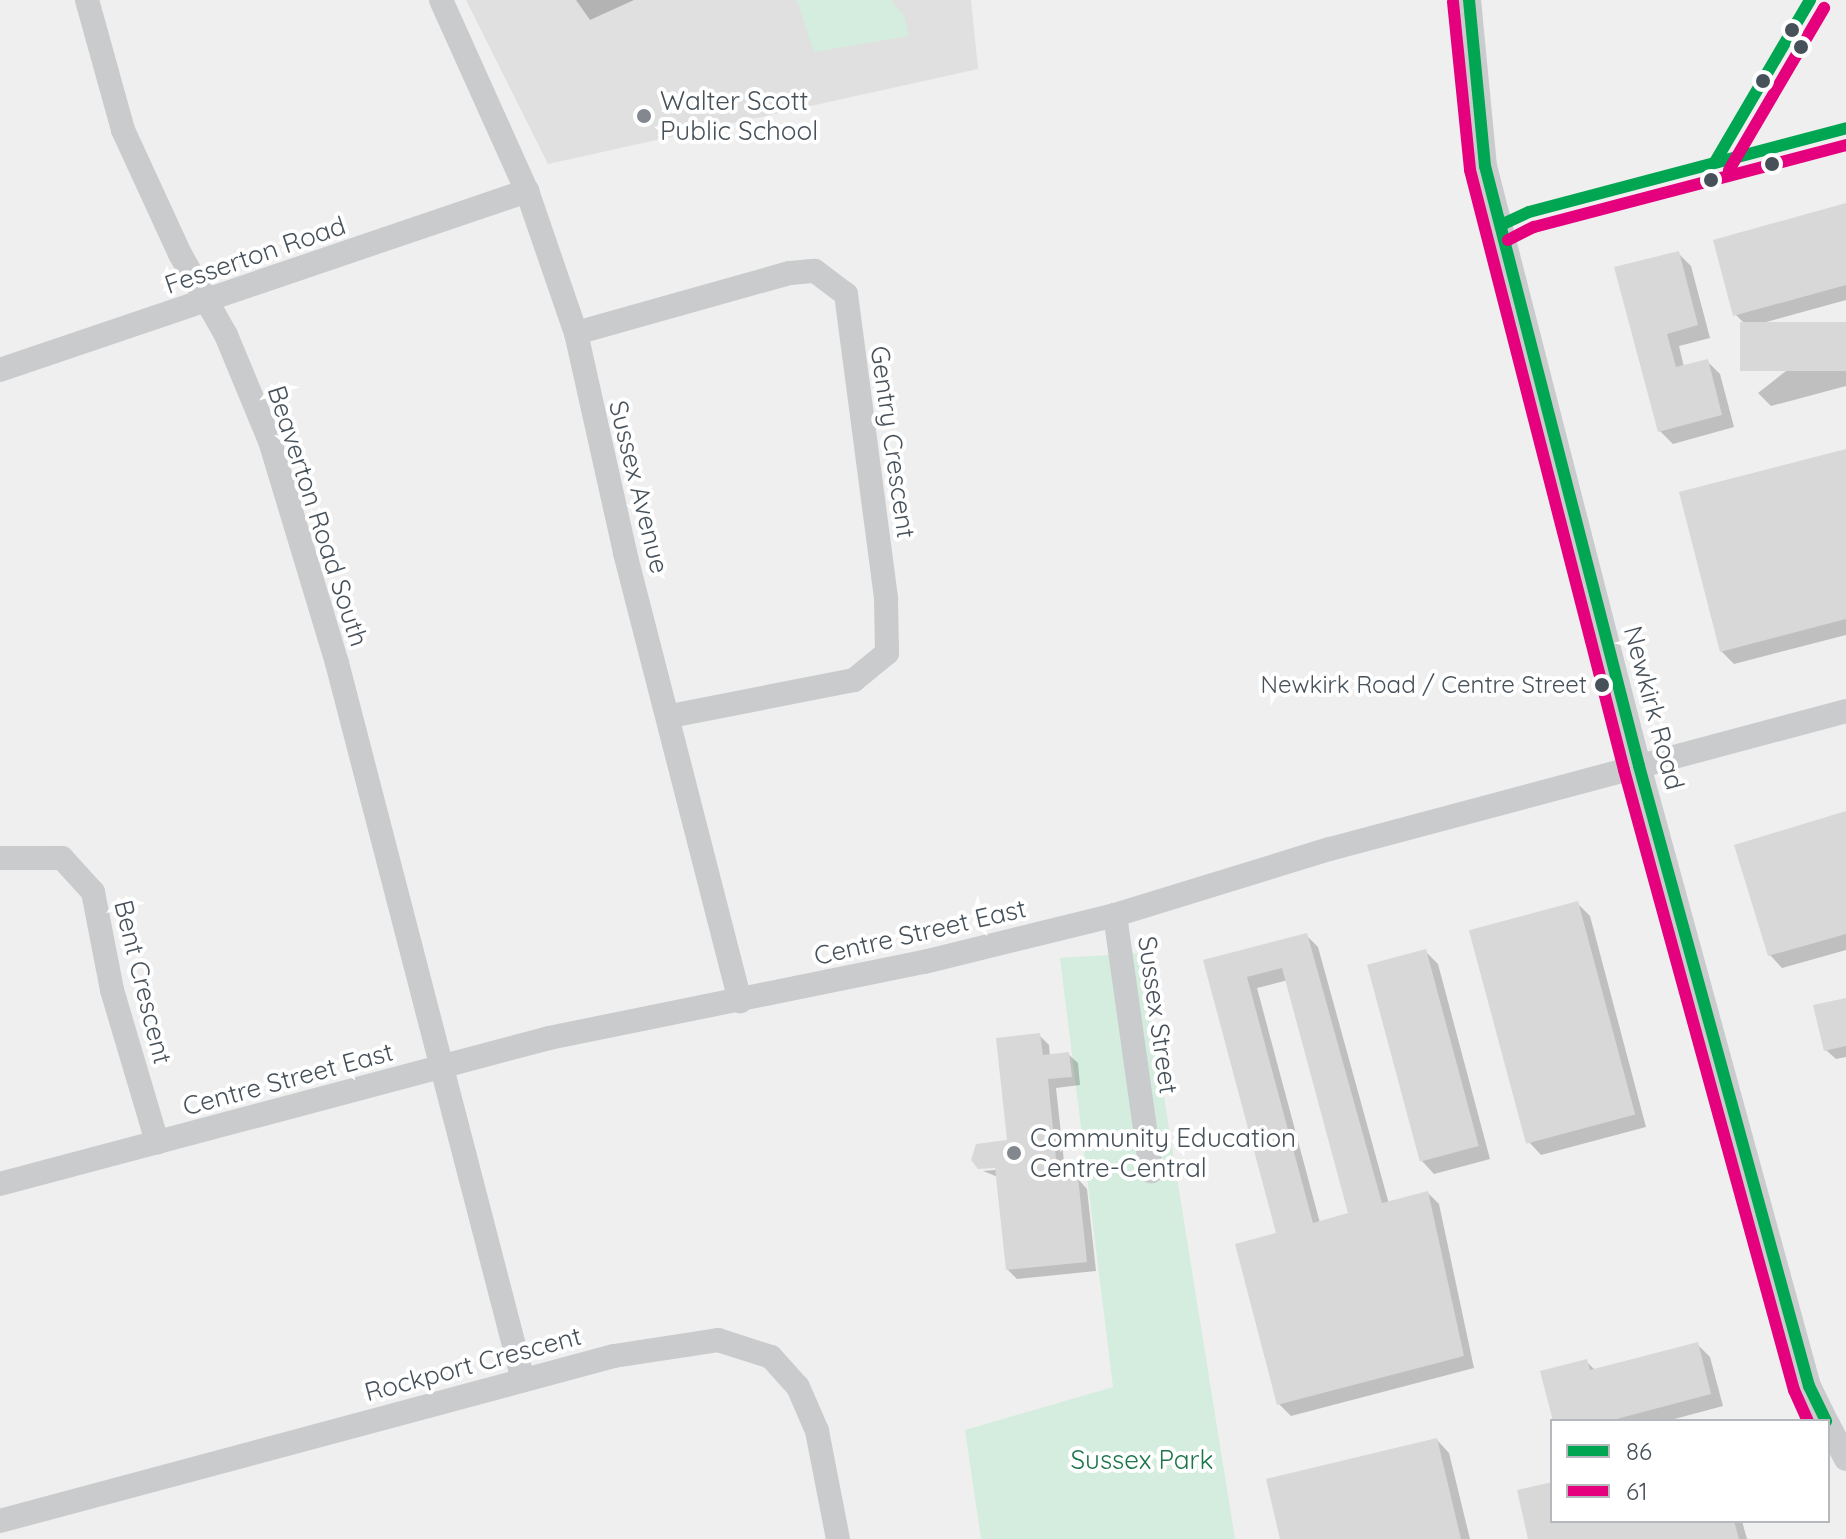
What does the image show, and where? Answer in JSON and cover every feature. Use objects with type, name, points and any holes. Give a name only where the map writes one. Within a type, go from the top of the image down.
[{"type":"street","name":"Beaverton Road South","points":[[87,0],[123,130],[207,302],[270,441],[310,569],[444,1068],[523,1380]]},
{"type":"street","name":"Sussex Avenue","points":[[441,0],[527,191],[576,333],[590,412],[670,716],[740,1002]]},
{"type":"street","name":"Newkirk Road","points":[[1469,0],[1485,166],[1639,766],[1809,1386],[1826,1419]]},
{"type":"street","name":"Fesserton Road","points":[[0,370],[527,191]]},
{"type":"street","name":"Gentry Crescent","points":[[576,333],[790,273],[815,271],[846,294],[886,599],[887,653],[854,680],[670,716]]},
{"type":"street","name":"Centre Street East","points":[[0,1184],[549,1038],[740,1002],[1115,915],[1330,849],[1846,711]]},
{"type":"street","name":"Bent Crescent","points":[[0,858],[62,858],[93,892],[112,990],[157,1142]]},
{"type":"street","name":"Sussex Street","points":[[1115,915],[1151,1171]]},
{"type":"street","name":"Rockport Crescent","points":[[0,1521],[614,1356],[718,1340],[771,1357],[798,1387],[812,1419],[838,1539]]},
{"type":"street","name":"Newkirk Road","points":[[1830,1428],[1846,1459]]},
{"type":"shaded area","name":"Walter Scott Public School","points":[[466,0],[971,0],[978,69],[548,164]]},
{"type":"green space","points":[[797,0],[891,0],[904,16],[909,36],[814,52]]},
{"type":"green space","name":"Sussex Park","points":[[1141,953],[1235,1539],[981,1539],[965,1430],[1113,1387],[1060,958]]},
{"type":"building","points":[[1846,203],[1846,285],[1733,316],[1713,240]]},
{"type":"building","points":[[1679,251],[1698,325],[1667,334],[1676,367],[1708,359],[1722,415],[1658,432],[1614,267]]},
{"type":"building","points":[[1740,322],[1846,322],[1846,371],[1740,371]]},
{"type":"building","points":[[1846,449],[1846,619],[1720,652],[1679,492]]},
{"type":"building","points":[[1846,811],[1846,934],[1768,956],[1734,845]]},
{"type":"building","points":[[1578,901],[1635,1114],[1526,1144],[1469,930]]},
{"type":"building","points":[[1307,933],[1382,1203],[1428,1191],[1464,1356],[1277,1405],[1235,1244],[1276,1233],[1203,960]],"holes":[[[1282,968],[1348,1213],[1313,1223],[1247,977]]]},
{"type":"building","points":[[1426,949],[1479,1146],[1420,1162],[1367,965]]},
{"type":"building","points":[[1846,998],[1846,1046],[1824,1051],[1813,1005]]},
{"type":"building","name":"Community Education Centre-Central","points":[[1040,1033],[1043,1055],[1069,1052],[1072,1077],[1048,1079],[1058,1179],[1078,1177],[1087,1262],[1006,1270],[995,1168],[978,1169],[971,1160],[976,1144],[1007,1140],[996,1038]]},
{"type":"building","points":[[1698,1342],[1711,1394],[1617,1419],[1552,1419],[1540,1371],[1587,1359],[1590,1370]]},
{"type":"building","points":[[1437,1438],[1461,1539],[1280,1539],[1266,1479]]},
{"type":"building","points":[[1550,1482],[1550,1523],[1735,1523],[1739,1539],[1528,1539],[1517,1490]]},
{"type":"transit line","name":"86","points":[[1469,0],[1485,166],[1639,766],[1809,1386],[1825,1419]]},
{"type":"transit line","name":"86","points":[[1715,162],[1810,0]]},
{"type":"transit line","name":"61","points":[[1453,2],[1470,170],[1624,770],[1794,1390],[1807,1419]]},
{"type":"transit line","name":"61","points":[[1729,170],[1824,8]]},
{"type":"transit line","name":"86","points":[[1501,225],[1529,212],[1846,128]]},
{"type":"transit line","name":"61","points":[[1508,240],[1534,227],[1846,145]]},
{"type":"place","name":"Walter Scott Public School","points":[[644,116]]},
{"type":"place","name":"Newkirk Road / Centre Street","points":[[1602,685]]},
{"type":"place","name":"Community Education Centre-Central","points":[[1014,1153]]}]
